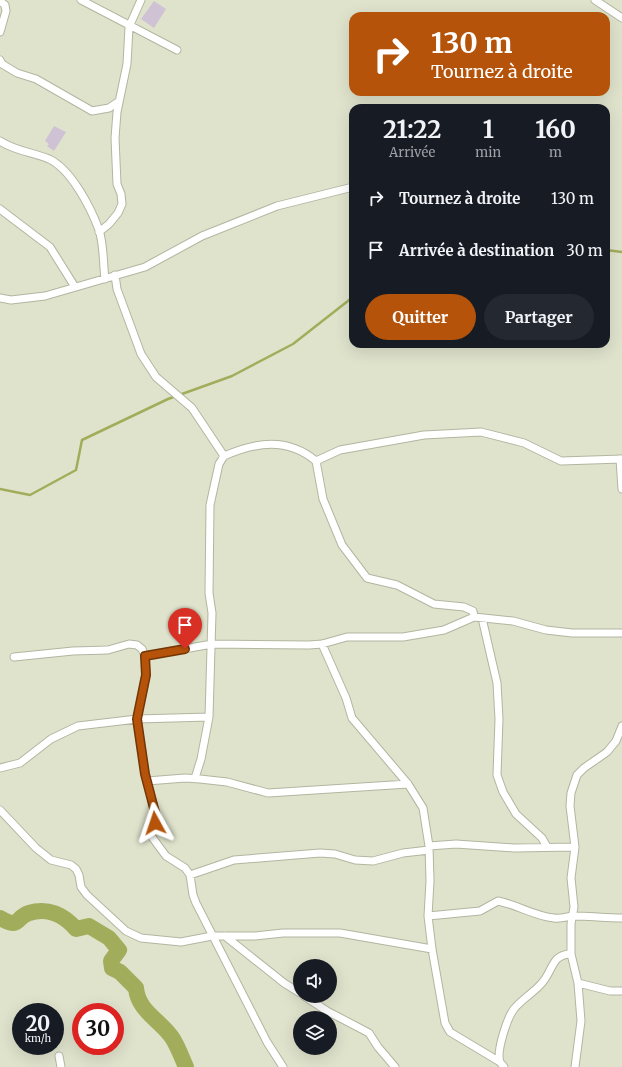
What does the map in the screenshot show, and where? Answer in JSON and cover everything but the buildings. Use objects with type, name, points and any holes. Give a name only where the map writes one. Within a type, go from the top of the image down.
[{"type":"street","points":[[0,0],[5,5],[6,11],[0,32]]},
{"type":"street","points":[[81,0],[129,27],[177,50]]},
{"type":"street","points":[[99,232],[109,224],[122,204],[121,194],[117,184],[115,138],[118,102],[127,64],[129,27],[141,0]]},
{"type":"street","points":[[595,0],[622,18]]},
{"type":"street","points":[[0,60],[2,64],[17,73],[36,79],[92,111],[109,108],[118,102]]},
{"type":"street","points":[[0,141],[13,148],[48,159],[60,165],[87,203],[99,232],[105,279]]},
{"type":"street","points":[[0,298],[11,300],[45,296],[75,286],[145,267],[202,236],[277,206],[349,188]]},
{"type":"street","points":[[0,208],[50,247],[75,286]]},
{"type":"street","points":[[115,275],[117,289],[141,354],[156,377],[192,408],[224,456]]},
{"type":"street","points":[[316,461],[340,450],[424,434],[481,432],[524,443],[561,461],[621,459],[622,489]]},
{"type":"street","points":[[195,778],[201,759],[209,718],[212,644],[212,613],[209,593],[208,567],[210,505],[218,464],[224,456],[248,446],[265,444],[292,447],[307,454],[316,461],[323,499],[342,544],[364,575],[373,580],[397,586],[434,604],[464,606],[473,612],[474,617]]},
{"type":"street","points":[[145,656],[212,644],[278,646],[322,644],[347,637],[403,637],[444,630],[474,617],[513,621],[546,630],[572,633],[622,633]]},
{"type":"street","points":[[482,618],[497,683],[499,719],[497,775],[503,792],[516,814],[542,838],[547,847]]},
{"type":"street","points":[[14,657],[73,650],[108,650],[129,644],[137,644],[142,649],[145,656],[146,675],[137,719],[147,781],[156,816],[151,832],[152,837],[166,856],[185,868],[190,875],[193,895],[212,936],[267,1042],[283,1067]]},
{"type":"street","points":[[322,644],[346,698],[352,718],[408,784],[423,808],[429,848],[428,916],[432,949],[445,1023],[450,1032],[502,1064]]},
{"type":"street","points":[[0,768],[20,763],[51,739],[78,726],[137,719],[209,718]]},
{"type":"street","points":[[576,1067],[581,1021],[578,984],[571,954],[572,916],[574,907],[571,878],[575,847],[570,806],[577,774],[607,752],[616,741],[622,726]]},
{"type":"street","points":[[147,781],[195,778],[227,782],[268,792],[408,784]]},
{"type":"street","points":[[0,810],[36,848],[51,860],[71,865],[76,869],[79,875],[81,887],[87,895],[126,931],[141,938],[181,942],[212,936],[255,936],[282,933],[340,933],[432,949]]},
{"type":"street","points":[[190,875],[234,860],[320,853],[335,854],[355,860],[373,861],[403,853],[456,844],[514,848],[575,847]]},
{"type":"street","points":[[428,916],[480,912],[498,901],[509,903],[526,912],[534,912],[550,918],[572,916],[622,918]]},
{"type":"street","points":[[226,936],[293,989]]},
{"type":"street","points":[[502,1064],[500,1048],[511,1014],[515,1008],[543,983],[562,954],[571,954]]},
{"type":"street","points":[[578,984],[610,991],[622,991]]},
{"type":"street","points":[[315,1003],[369,1033],[378,1047],[395,1067]]},
{"type":"street","points":[[59,1056],[61,1067]]},
{"type":"waterway","points":[[610,250],[622,252]]},
{"type":"waterway","points":[[0,489],[30,495],[76,470],[82,440],[168,399],[232,376],[293,344],[349,300]]},
{"type":"waterway","points":[[0,918],[11,923],[15,923],[29,913],[36,911],[49,912],[61,916],[76,929],[89,926],[109,938],[119,950],[111,961],[112,968],[120,972],[136,988],[141,1004],[173,1039],[186,1067]]},
{"type":"route","points":[[155,823],[156,816],[145,774],[137,719],[146,675],[145,656],[185,649]]}]
